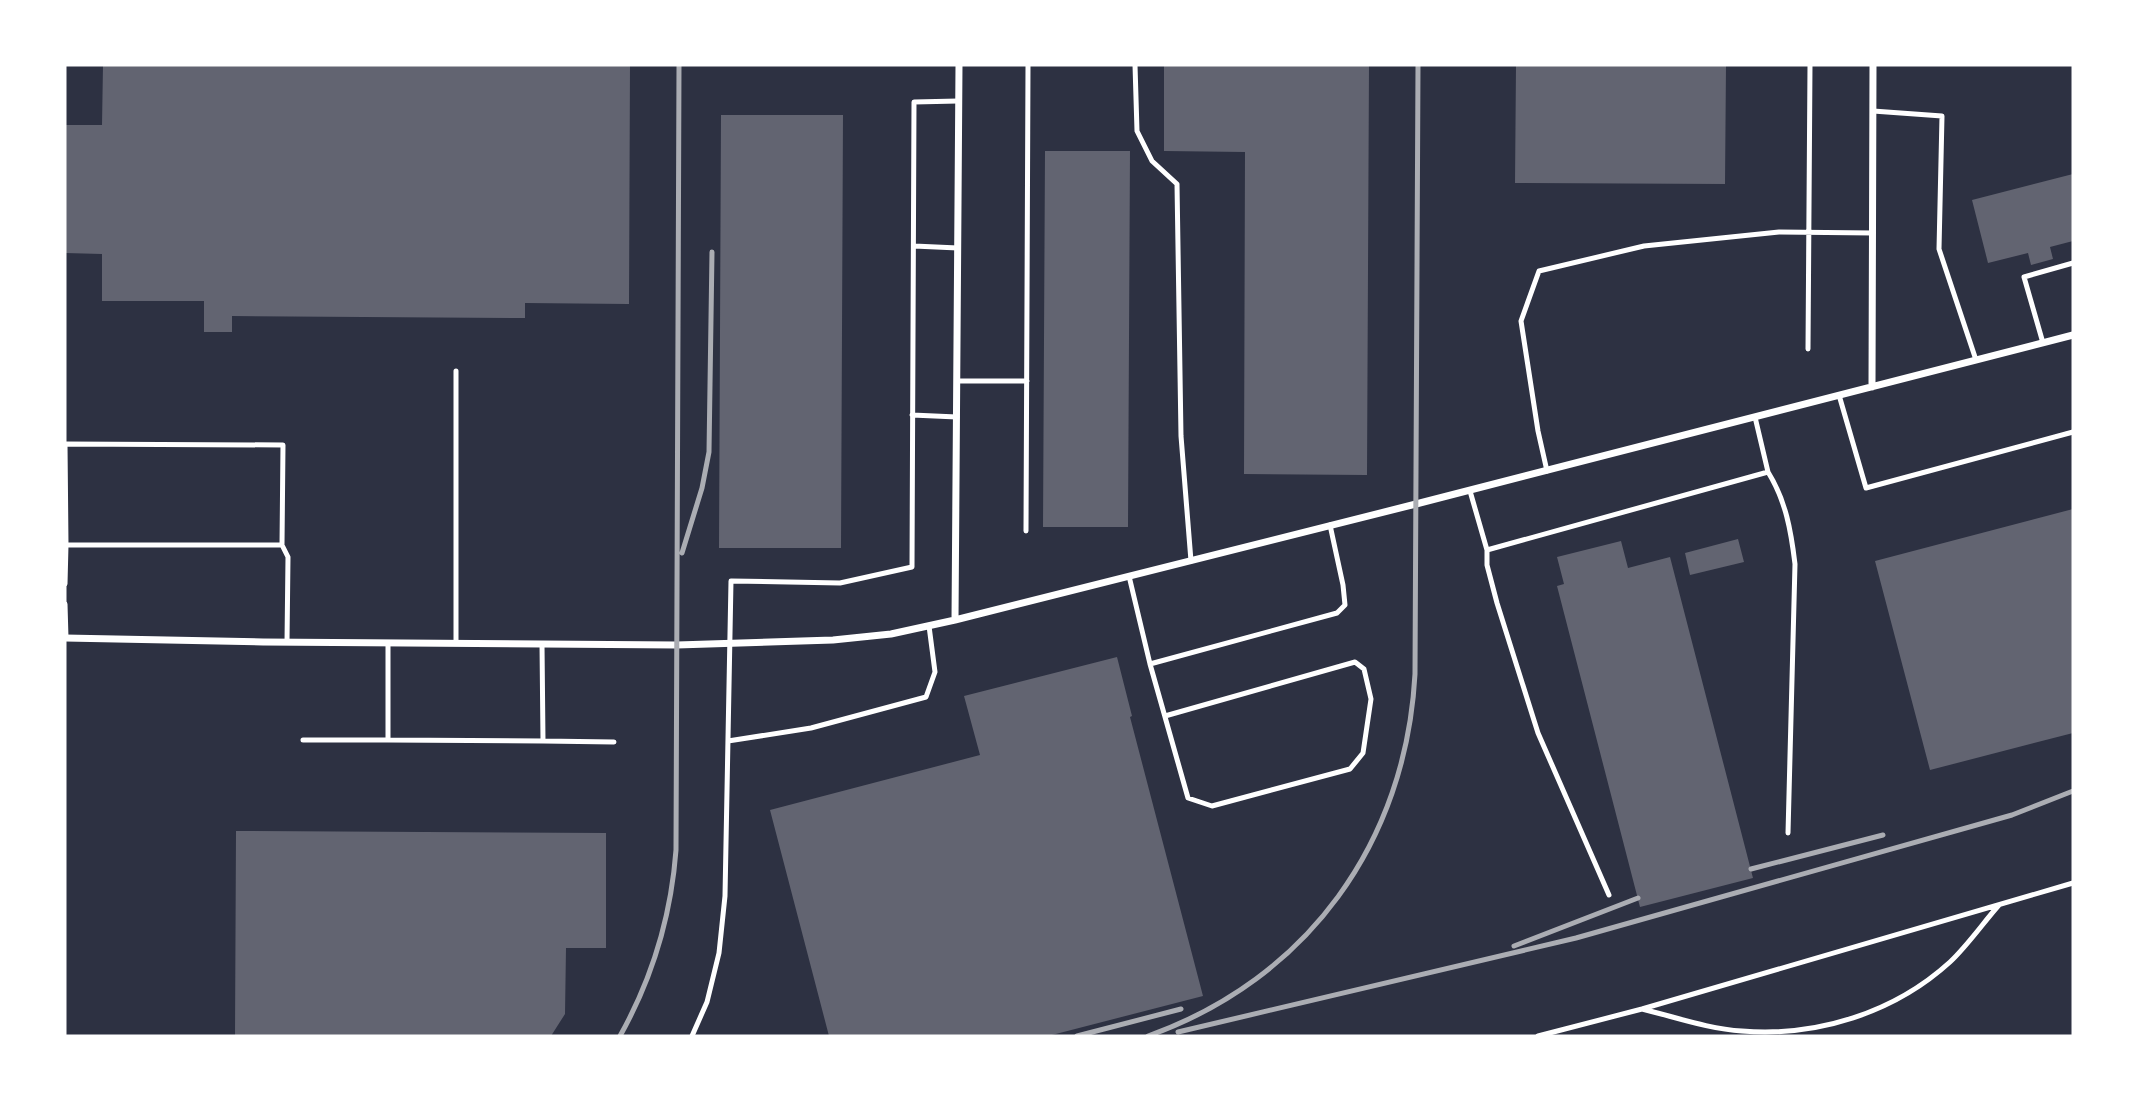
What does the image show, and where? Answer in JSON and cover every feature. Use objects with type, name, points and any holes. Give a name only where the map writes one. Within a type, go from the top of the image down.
[{"type":"street","points":[[955,620],[959,65]]},
{"type":"street","points":[[1872,387],[1873,65]]},
{"type":"street","points":[[65,638],[542,644],[833,640],[891,634],[1470,491],[2073,335]]},
{"type":"lane","points":[[1026,531],[1028,65]]},
{"type":"lane","points":[[1135,65],[1137,131],[1152,161],[1177,184],[1181,436],[1191,561]]},
{"type":"lane","points":[[1808,349],[1810,65]]},
{"type":"lane","points":[[692,1036],[706,1002],[719,953],[726,896],[731,581],[839,583],[912,567],[914,102],[958,101]]},
{"type":"lane","points":[[1873,111],[1942,116],[1940,249],[1976,360]]},
{"type":"lane","points":[[1547,471],[1521,321],[1539,271],[1644,246],[1809,231],[1873,233]]},
{"type":"lane","points":[[914,246],[958,248]]},
{"type":"lane","points":[[2043,343],[2024,277],[2073,263]]},
{"type":"lane","points":[[456,372],[456,643]]},
{"type":"lane","points":[[957,381],[1027,382]]},
{"type":"lane","points":[[1839,395],[1866,488],[2073,432]]},
{"type":"lane","points":[[912,415],[957,418]]},
{"type":"lane","points":[[1755,417],[1768,472],[1780,491],[1790,528],[1795,564],[1788,833]]},
{"type":"lane","points":[[65,584],[65,444],[283,445],[282,545],[288,557],[287,642]]},
{"type":"lane","points":[[1487,551],[1768,472]]},
{"type":"lane","points":[[1470,491],[1487,551],[1487,565],[1497,603],[1538,733],[1609,895]]},
{"type":"lane","points":[[1150,664],[1337,613],[1345,605],[1330,525]]},
{"type":"lane","points":[[66,545],[282,545]]},
{"type":"lane","points":[[1129,576],[1150,664],[1188,797],[1212,806],[1350,769],[1363,752],[1371,699],[1364,669],[1354,662],[1165,716]]},
{"type":"lane","points":[[65,604],[65,638]]},
{"type":"lane","points":[[728,741],[811,728],[926,697],[934,672],[929,626]]},
{"type":"lane","points":[[388,643],[388,740]]},
{"type":"lane","points":[[542,644],[543,741]]},
{"type":"lane","points":[[303,740],[614,741]]},
{"type":"lane","points":[[1538,1036],[1642,1009],[2073,883]]},
{"type":"lane","points":[[1782,1036],[1835,1024],[1877,1009],[1920,986],[1951,960],[1999,905]]},
{"type":"lane","points":[[1642,1009],[1740,1031],[1792,1032]]},
{"type":"building","points":[[103,65],[630,65],[629,304],[525,303],[525,318],[232,316],[232,332],[204,332],[204,301],[102,301],[102,254],[65,253],[65,125],[102,125]]},
{"type":"building","points":[[1164,65],[1369,65],[1367,475],[1244,474],[1245,152],[1164,151]]},
{"type":"building","points":[[1516,65],[1726,65],[1725,184],[1515,183]]},
{"type":"building","points":[[721,115],[843,115],[841,548],[719,548]]},
{"type":"building","points":[[1045,151],[1130,151],[1128,527],[1043,527]]},
{"type":"building","points":[[2073,174],[2073,241],[2050,247],[2053,259],[2031,265],[2028,253],[1988,263],[1972,200]]},
{"type":"building","points":[[2073,509],[2073,733],[1930,770],[1875,561]]},
{"type":"building","points":[[1738,539],[1744,562],[1690,575],[1685,553]]},
{"type":"building","points":[[1621,541],[1628,568],[1670,557],[1753,878],[1640,907],[1557,586],[1564,584],[1557,557]]},
{"type":"building","points":[[1117,657],[1132,716],[1130,717],[1203,996],[1048,1036],[829,1036],[770,810],[980,755],[964,696]]},
{"type":"building","points":[[236,831],[606,833],[606,948],[566,948],[565,1014],[551,1036],[235,1036]]},
{"type":"railway","points":[[620,1036],[651,969],[665,923],[676,850],[679,65]]},
{"type":"railway","points":[[1148,1036],[1205,1011],[1256,979],[1300,941],[1338,897],[1369,847],[1392,793],[1408,735],[1415,674],[1418,65]]},
{"type":"railway","points":[[682,553],[702,488],[709,452],[712,252]]},
{"type":"railway","points":[[1178,1032],[1576,938],[2012,815],[2073,791]]},
{"type":"railway","points":[[1751,869],[1883,835]]},
{"type":"railway","points":[[1514,946],[1638,898]]},
{"type":"railway","points":[[1077,1036],[1181,1009]]}]
